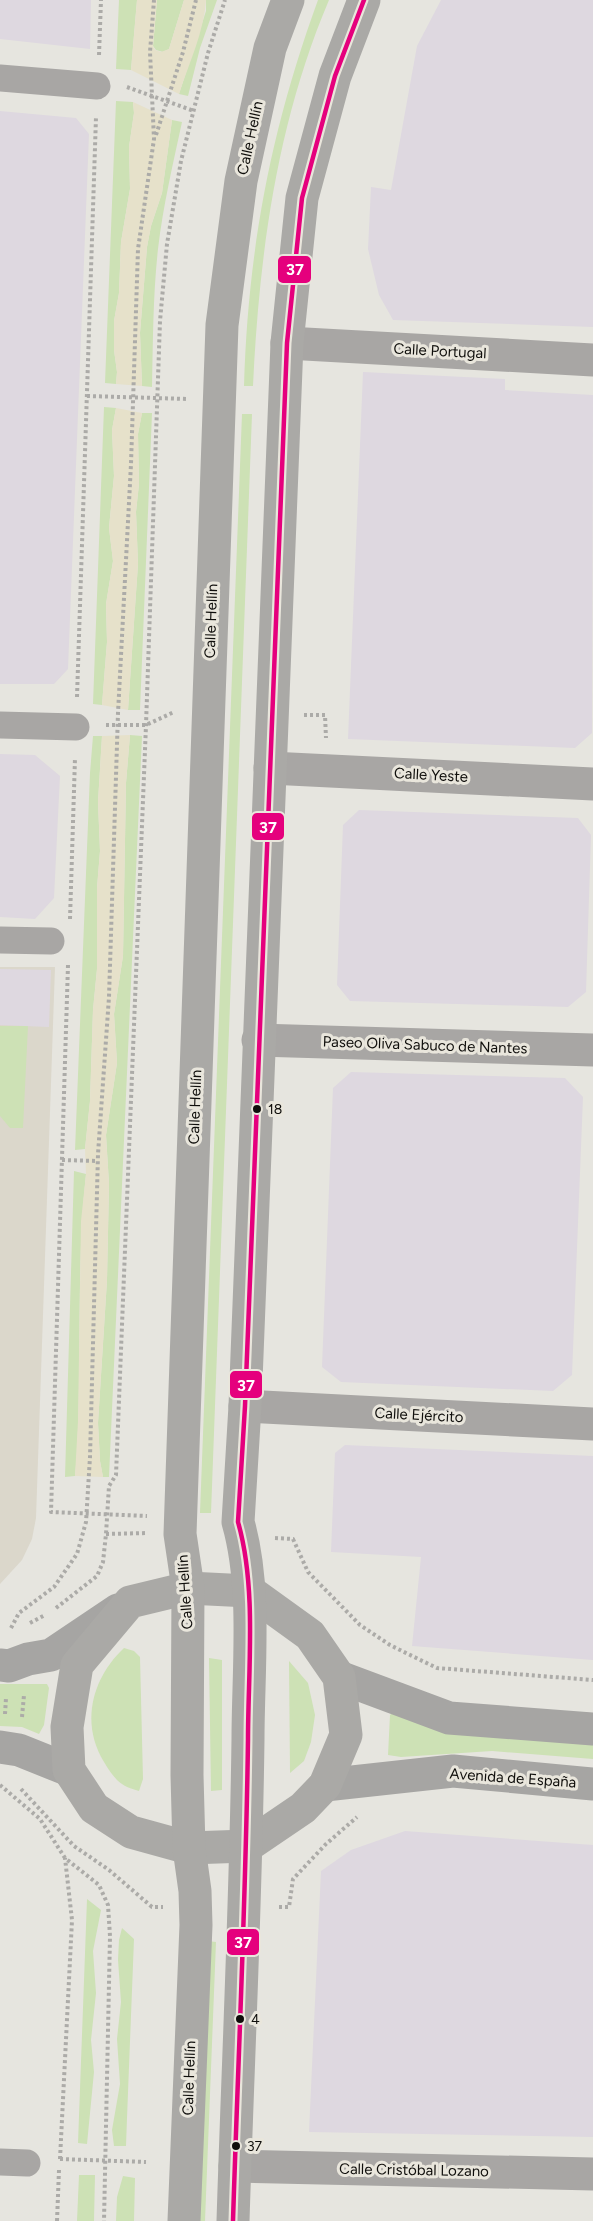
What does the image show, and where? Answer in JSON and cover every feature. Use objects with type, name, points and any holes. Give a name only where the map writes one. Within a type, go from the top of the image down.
[{"type":"main road","name":"Calle Hellín","points":[[184,2221],[196,1925],[195,1892],[189,1848],[187,1775],[188,1588],[180,1534],[222,325],[241,181],[270,48],[288,0]]},
{"type":"main road","points":[[233,2221],[247,1846],[249,1591],[238,1522],[245,1406],[287,343],[302,198],[335,76],[364,0]]},
{"type":"main road","points":[[4,1665],[51,1655],[130,1602],[188,1588],[249,1591],[310,1635],[339,1677],[346,1735],[326,1785],[303,1808],[247,1846],[189,1848],[131,1832],[94,1808],[69,1770],[67,1727],[77,1665],[130,1602]]},
{"type":"main road","points":[[339,1677],[449,1718],[593,1729]]},
{"type":"main road","points":[[1,1747],[19,1750],[69,1770]]},
{"type":"main road","name":"Avenida de España","points":[[326,1785],[453,1771],[593,1784]]},
{"type":"street","points":[[0,78],[97,86]]},
{"type":"street","name":"Calle Portugal","points":[[287,343],[593,360]]},
{"type":"street","points":[[0,725],[76,726]]},
{"type":"street","name":"Calle Yeste","points":[[270,768],[593,784]]},
{"type":"street","points":[[0,940],[63,942]]},
{"type":"street","name":"Paseo Oliva Sabuco de Nantes","points":[[258,1040],[593,1050]]},
{"type":"street","name":"Calle Ejército","points":[[245,1406],[593,1424]]},
{"type":"street","points":[[0,2162],[27,2163]]},
{"type":"street","name":"Calle Cristóbal Lozano","points":[[235,2166],[593,2174]]},
{"type":"path","points":[[87,1513],[51,1512],[62,1160],[63,942],[76,726],[101,0]]},
{"type":"path","points":[[1,1747],[4,1665],[10,1629],[19,1613],[54,1587],[77,1554],[87,1513],[98,1161],[110,997],[118,713],[131,464],[138,249],[154,139],[150,52],[154,0]]},
{"type":"path","points":[[154,139],[183,52],[196,0]]},
{"type":"path","points":[[180,1534],[106,1534],[109,1486],[116,1475],[160,321],[167,244],[181,161],[208,53],[225,0]]},
{"type":"path","points":[[97,86],[127,87],[194,111]]},
{"type":"path","points":[[62,1160],[98,1161]]},
{"type":"path","points":[[242,1537],[293,1539],[308,1572],[360,1625],[390,1645],[436,1668],[593,1680]]},
{"type":"path","points":[[0,1785],[40,1819],[65,1858],[99,1885],[108,1905],[110,1936],[104,2221]]},
{"type":"path","points":[[289,1907],[293,1879],[326,1844],[357,1817],[366,1813]]},
{"type":"path","points":[[57,2221],[72,1920],[65,1858]]},
{"type":"path","points":[[27,2163],[44,2159],[146,2162]]},
{"type":"shaded area","points":[[0,967],[55,967],[36,1518],[32,1539],[22,1560],[0,1584]]},
{"type":"green space","points":[[119,0],[137,0],[131,70],[116,69]]},
{"type":"green space","points":[[157,0],[184,0],[169,49],[163,52],[156,50],[153,46]]},
{"type":"green space","points":[[206,0],[217,0],[200,48],[188,96],[179,94],[206,11]]},
{"type":"green space","points":[[318,0],[329,0],[296,93],[284,141],[266,238],[253,386],[244,386],[251,286],[265,190],[287,95]]},
{"type":"green space","points":[[116,101],[133,102],[134,113],[129,147],[130,189],[121,242],[119,293],[114,321],[116,384],[105,383]]},
{"type":"green space","points":[[172,120],[182,122],[165,201],[158,249],[152,387],[142,386],[140,333],[147,247],[162,193]]},
{"type":"green space","points":[[104,407],[116,408],[112,430],[114,476],[109,528],[113,561],[106,604],[107,642],[102,705],[93,704]]},
{"type":"green space","points":[[142,413],[152,413],[140,710],[128,710],[138,564],[136,512],[139,484],[138,434]]},
{"type":"green space","points":[[242,414],[252,414],[211,1513],[200,1513]]},
{"type":"green space","points":[[130,735],[142,736],[109,1477],[103,1477],[98,1423],[107,1280],[109,1184],[106,1135],[117,1063],[114,1014],[123,956],[126,783]]},
{"type":"green space","points":[[93,736],[102,736],[98,802],[100,851],[97,888],[97,969],[85,1149],[75,1150],[90,773]]},
{"type":"green space","points":[[0,1026],[28,1026],[23,1128],[10,1128],[0,1116]]},
{"type":"green space","points":[[74,1171],[86,1174],[81,1244],[77,1453],[75,1476],[65,1477]]},
{"type":"green space","points":[[124,1648],[134,1651],[140,1657],[143,1779],[139,1791],[126,1787],[114,1777],[104,1762],[92,1732],[91,1717],[97,1687],[113,1660]]},
{"type":"green space","points":[[209,1658],[222,1660],[222,1790],[211,1791]]},
{"type":"green space","points":[[289,1661],[308,1683],[315,1715],[311,1742],[304,1761],[290,1773]]},
{"type":"green space","points":[[0,1684],[47,1684],[49,1688],[44,1725],[39,1734],[22,1727],[0,1726]]},
{"type":"green space","points":[[393,1712],[593,1744],[593,1759],[492,1751],[401,1757],[388,1755],[390,1715]]},
{"type":"green space","points":[[87,1899],[101,1910],[93,1951],[96,1993],[91,2040],[94,2072],[87,2144],[78,2143]]},
{"type":"green space","points":[[122,1928],[134,1939],[126,2146],[114,2146],[112,2130],[120,2084],[117,2039],[121,2002],[118,1960]]},
{"type":"green space","points":[[208,1941],[216,1942],[205,2221],[196,2221]]},
{"type":"green space","points":[[79,2175],[95,2175],[94,2221],[77,2221]]},
{"type":"green space","points":[[123,2176],[135,2178],[134,2221],[116,2221],[117,2197]]},
{"type":"sand","points":[[137,0],[157,0],[153,46],[155,50],[161,52],[169,49],[184,0],[206,0],[199,36],[179,94],[131,70]]},
{"type":"sand","points":[[133,102],[172,120],[162,193],[147,247],[140,333],[142,386],[116,384],[114,350],[114,321],[119,293],[121,242],[130,189],[129,147],[134,113]]},
{"type":"sand","points":[[116,408],[142,413],[138,434],[139,484],[136,512],[138,564],[128,710],[102,705],[107,642],[106,604],[113,561],[109,528],[114,476],[112,430]]},
{"type":"sand","points":[[130,735],[126,783],[123,956],[114,1014],[117,1063],[106,1135],[109,1184],[107,1280],[98,1423],[103,1477],[75,1476],[81,1221],[86,1174],[85,1149],[97,969],[97,888],[100,851],[98,802],[102,736]]},
{"type":"building","points":[[0,0],[91,0],[90,49],[0,39]]},
{"type":"building","points":[[441,0],[593,0],[593,327],[393,320],[379,295],[368,249],[371,187],[391,190],[417,46]]},
{"type":"building","points":[[0,111],[76,118],[89,134],[68,669],[54,684],[0,684]]},
{"type":"building","points":[[363,372],[505,379],[505,390],[593,395],[592,733],[575,748],[348,739]]},
{"type":"building","points":[[0,754],[35,755],[60,776],[54,898],[35,919],[0,917]]},
{"type":"building","points":[[359,810],[578,818],[591,835],[586,992],[568,1007],[350,1001],[337,985],[343,825]]},
{"type":"building","points":[[0,969],[51,970],[49,1027],[0,1025]]},
{"type":"building","points":[[351,1072],[565,1078],[583,1097],[572,1375],[553,1391],[341,1382],[322,1367],[333,1088]]},
{"type":"building","points":[[345,1445],[593,1456],[593,1660],[412,1646],[421,1557],[331,1552],[335,1453]]},
{"type":"building","points":[[405,1831],[593,1845],[593,2137],[309,2132],[321,1871],[351,1850]]},
{"type":"transit line","name":"37","points":[[233,2221],[246,1860],[250,1630],[248,1574],[238,1522],[245,1406],[287,343],[302,198],[335,76],[364,0]]},
{"type":"place","name":"18","points":[[257,1109]]},
{"type":"place","name":"4","points":[[240,2019]]},
{"type":"place","name":"37","points":[[236,2146]]}]
